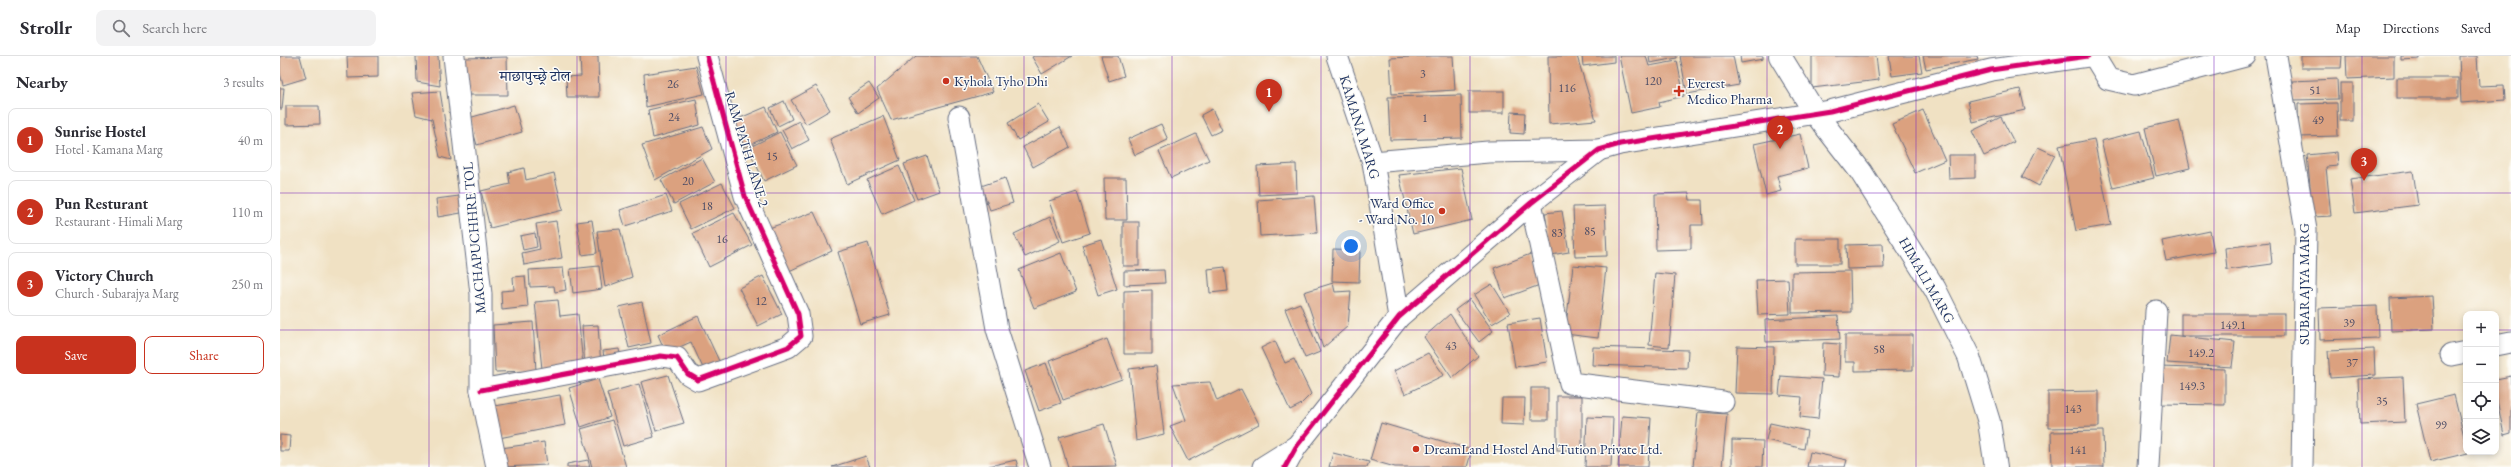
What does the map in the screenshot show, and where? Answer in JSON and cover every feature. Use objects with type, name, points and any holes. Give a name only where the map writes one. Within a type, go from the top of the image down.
[{"type":"main road","name":"HIMALI MARG","points":[[1780,56],[1815,113],[1861,172],[1936,289],[1969,357],[1989,422],[1996,467]]},
{"type":"street","name":"MACHAPUCHHRE TOL","points":[[454,56],[481,294],[481,390],[497,467]]},
{"type":"street","name":"RAM PATH LANE 2","points":[[481,390],[660,356],[678,358],[688,374],[698,380],[788,346],[801,336],[798,314],[745,196],[707,56]]},
{"type":"street","name":"KAMANA MARG","points":[[1337,56],[1373,162],[1399,317]]},
{"type":"street","points":[[1373,162],[1488,152],[1599,150],[1815,113],[1991,70],[2088,56]]},
{"type":"street","points":[[2094,56],[2108,79],[2134,85],[2245,56]]},
{"type":"street","name":"SUBARAJYA MARG","points":[[2276,56],[2306,230],[2302,467]]},
{"type":"street","points":[[959,117],[997,329],[1040,467]]},
{"type":"street","points":[[1285,467],[1296,447],[1399,317],[1531,203],[1599,150]]},
{"type":"street","points":[[1531,203],[1570,383],[1723,402]]},
{"type":"street","points":[[2148,467],[2156,311]]},
{"type":"street","points":[[2499,344],[2511,342]]},
{"type":"street","points":[[1263,467],[1296,447]]},
{"type":"building","points":[[280,56],[300,56],[306,78],[283,85],[280,73]]},
{"type":"building","points":[[347,56],[378,56],[378,77],[348,78]]},
{"type":"building","points":[[416,56],[438,56],[440,86],[417,82]]},
{"type":"building","points":[[580,56],[598,56],[599,97],[567,97],[566,77],[581,76]]},
{"type":"building","points":[[916,56],[977,56],[993,92],[891,120],[877,89]]},
{"type":"building","points":[[1072,56],[1042,74],[1032,57]]},
{"type":"building","points":[[1101,56],[1118,56],[1124,76],[1109,81]]},
{"type":"building","points":[[1453,56],[1455,90],[1392,94],[1390,58]]},
{"type":"building","points":[[1548,56],[1577,56],[1596,120],[1549,124]]},
{"type":"building","points":[[1582,56],[1614,56],[1614,62],[1583,66]]},
{"type":"building","points":[[1619,56],[1646,56],[1649,66],[1677,61],[1684,96],[1659,102],[1660,107],[1631,113]]},
{"type":"building","points":[[1649,56],[1677,56],[1677,58],[1650,63]]},
{"type":"building","points":[[1680,56],[1733,56],[1739,85],[1687,94]]},
{"type":"building","points":[[1740,56],[1763,56],[1763,59],[1741,63]]},
{"type":"building","points":[[1812,56],[1876,56],[1879,80],[1812,88]]},
{"type":"building","points":[[1889,56],[1919,56],[1922,72],[1892,76]]},
{"type":"building","points":[[1923,56],[1977,56],[1978,59],[1926,69]]},
{"type":"building","points":[[2301,56],[2342,56],[2341,68],[2301,68]]},
{"type":"building","points":[[2346,56],[2394,56],[2394,77],[2347,79]]},
{"type":"building","points":[[2401,56],[2419,56],[2419,59],[2401,60]]},
{"type":"building","points":[[2459,56],[2477,56],[2479,86],[2504,85],[2505,100],[2461,103]]},
{"type":"building","points":[[507,57],[508,95],[464,95],[464,58]]},
{"type":"building","points":[[696,66],[704,94],[646,107],[644,74]]},
{"type":"building","points":[[2397,78],[2458,78],[2458,98],[2397,98]]},
{"type":"building","points":[[2337,79],[2338,99],[2293,100],[2292,81]]},
{"type":"building","points":[[869,83],[879,98],[858,113],[848,97]]},
{"type":"building","points":[[2340,83],[2353,83],[2353,121],[2340,121]]},
{"type":"building","points":[[816,86],[830,110],[806,124],[791,100]]},
{"type":"building","points":[[280,88],[284,88],[282,109],[280,109]]},
{"type":"building","points":[[2020,89],[2025,110],[1973,122],[1968,101]]},
{"type":"building","points":[[440,91],[451,160],[440,157],[432,119],[416,115],[412,93]]},
{"type":"building","points":[[1469,91],[1504,91],[1504,113],[1469,113]]},
{"type":"building","points":[[1461,95],[1462,138],[1390,140],[1388,97]]},
{"type":"building","points":[[696,99],[700,125],[653,138],[648,110]]},
{"type":"building","points":[[784,101],[792,119],[778,126],[770,108]]},
{"type":"building","points":[[2337,103],[2338,136],[2299,137],[2298,104]]},
{"type":"building","points":[[1038,104],[1049,122],[1018,140],[1008,123]]},
{"type":"building","points":[[514,105],[522,132],[477,145],[469,118]]},
{"type":"building","points":[[286,106],[319,106],[320,124],[286,125]]},
{"type":"building","points":[[766,107],[777,132],[745,147],[733,121]]},
{"type":"building","points":[[1212,109],[1222,130],[1211,135],[1201,115]]},
{"type":"building","points":[[1923,110],[1945,160],[1915,173],[1892,124]]},
{"type":"building","points":[[1511,112],[1525,113],[1524,134],[1510,133]]},
{"type":"building","points":[[883,116],[900,160],[847,184],[830,139]]},
{"type":"building","points":[[2001,117],[2014,142],[1984,156],[1972,131]]},
{"type":"building","points":[[2179,120],[2190,168],[2156,176],[2145,128]]},
{"type":"building","points":[[799,121],[809,140],[792,149],[782,130]]},
{"type":"building","points":[[1161,124],[1168,140],[1135,155],[1128,139]]},
{"type":"building","points":[[703,127],[712,149],[655,180],[642,145]]},
{"type":"building","points":[[1060,127],[1070,147],[1033,167],[1023,147]]},
{"type":"building","points":[[2141,131],[2154,178],[2113,188],[2101,141]]},
{"type":"building","points":[[780,132],[797,165],[764,181],[748,148]]},
{"type":"building","points":[[1196,134],[1209,160],[1171,178],[1159,151]]},
{"type":"building","points":[[1800,134],[1808,168],[1777,176],[1781,191],[1766,195],[1754,144]]},
{"type":"building","points":[[2094,139],[2111,225],[2076,231],[2059,146]]},
{"type":"building","points":[[2038,147],[2055,155],[2039,186],[2022,177]]},
{"type":"building","points":[[2337,152],[2338,166],[2326,167],[2331,216],[2313,217],[2307,155]]},
{"type":"building","points":[[1948,155],[1975,155],[1975,178],[1949,179]]},
{"type":"building","points":[[927,156],[939,191],[917,199],[904,164]]},
{"type":"building","points":[[702,158],[715,182],[674,204],[661,180]]},
{"type":"building","points":[[1296,164],[1297,193],[1259,195],[1257,166]]},
{"type":"building","points":[[899,166],[914,200],[882,214],[867,180]]},
{"type":"building","points":[[524,168],[526,180],[554,173],[563,210],[490,228],[481,191],[510,184],[508,172]]},
{"type":"building","points":[[1461,168],[1472,220],[1413,234],[1399,175]]},
{"type":"building","points":[[2413,171],[2418,205],[2355,213],[2350,179]]},
{"type":"building","points":[[1005,178],[1013,203],[990,210],[981,186]]},
{"type":"building","points":[[1104,178],[1126,178],[1127,220],[1105,220]]},
{"type":"building","points":[[722,183],[735,208],[691,229],[679,204]]},
{"type":"building","points":[[1077,192],[1090,233],[1063,242],[1049,201]]},
{"type":"building","points":[[1689,193],[1690,200],[1702,200],[1703,225],[1691,225],[1691,249],[1656,250],[1655,194]]},
{"type":"building","points":[[666,195],[672,211],[625,226],[620,210]]},
{"type":"building","points":[[459,196],[461,213],[438,217],[436,199]]},
{"type":"building","points":[[1314,196],[1317,233],[1260,236],[1258,200]]},
{"type":"building","points":[[1605,206],[1607,256],[1575,257],[1573,207]]},
{"type":"building","points":[[1562,211],[1569,252],[1551,255],[1545,213]]},
{"type":"building","points":[[814,212],[832,251],[787,272],[769,228]]},
{"type":"building","points":[[734,213],[752,245],[709,267],[693,233]]},
{"type":"building","points":[[1050,217],[1060,241],[1025,257],[1014,234]]},
{"type":"building","points":[[592,220],[597,253],[582,255],[577,222]]},
{"type":"building","points":[[556,221],[562,258],[524,265],[522,253],[540,249],[536,224]]},
{"type":"building","points":[[1123,222],[1139,222],[1139,266],[1123,266]]},
{"type":"building","points":[[620,229],[632,277],[605,287],[597,231]]},
{"type":"building","points":[[2210,231],[2214,252],[2166,261],[2162,241]]},
{"type":"building","points":[[535,233],[537,247],[523,250],[520,236]]},
{"type":"building","points":[[1101,239],[1117,289],[1098,295],[1082,245]]},
{"type":"building","points":[[1795,239],[1840,239],[1840,264],[1795,264]]},
{"type":"building","points":[[2270,242],[2272,264],[2227,270],[2225,248]]},
{"type":"building","points":[[868,243],[890,315],[860,324],[838,252]]},
{"type":"building","points":[[1883,244],[1884,268],[1847,269],[1846,245]]},
{"type":"building","points":[[1333,249],[1360,250],[1359,282],[1332,281]]},
{"type":"building","points":[[1061,253],[1076,292],[1034,308],[1019,270]]},
{"type":"building","points":[[1533,253],[1545,283],[1505,298],[1494,268]]},
{"type":"building","points":[[1573,265],[1606,268],[1598,338],[1565,334]]},
{"type":"building","points":[[599,266],[602,289],[573,293],[570,269]]},
{"type":"building","points":[[1225,267],[1228,291],[1210,293],[1208,269]]},
{"type":"building","points":[[563,268],[566,290],[555,292],[554,286],[530,287],[529,270]]},
{"type":"building","points":[[1164,270],[1165,283],[1124,285],[1124,271]]},
{"type":"building","points":[[1850,271],[1851,312],[1792,313],[1792,272]]},
{"type":"building","points":[[1655,273],[1675,275],[1669,347],[1649,345]]},
{"type":"building","points":[[525,276],[528,307],[502,310],[501,291],[514,290],[513,277]]},
{"type":"building","points":[[763,276],[782,314],[758,326],[739,288]]},
{"type":"building","points":[[1788,279],[1790,314],[1758,315],[1756,280]]},
{"type":"building","points":[[1333,283],[1335,292],[1351,291],[1348,326],[1323,348],[1304,292]]},
{"type":"building","points":[[1492,284],[1510,313],[1492,324],[1474,295]]},
{"type":"building","points":[[1152,290],[1152,354],[1124,354],[1124,291]]},
{"type":"building","points":[[2432,296],[2434,329],[2391,331],[2390,298]]},
{"type":"building","points":[[1470,299],[1493,331],[1479,342],[1455,310]]},
{"type":"building","points":[[558,300],[560,316],[578,314],[583,365],[542,369],[535,302]]},
{"type":"building","points":[[642,302],[651,343],[629,348],[619,307]]},
{"type":"building","points":[[1300,303],[1320,352],[1305,358],[1285,309]]},
{"type":"building","points":[[2377,306],[2378,338],[2320,340],[2319,308]]},
{"type":"building","points":[[1450,314],[1478,356],[1452,378],[1424,337]]},
{"type":"building","points":[[2181,314],[2284,314],[2284,336],[2181,336]]},
{"type":"building","points":[[698,316],[719,361],[703,368],[691,342],[666,353],[658,335]]},
{"type":"building","points":[[1838,316],[1840,339],[1766,342],[1765,320]]},
{"type":"building","points":[[1540,318],[1547,362],[1515,367],[1508,323]]},
{"type":"building","points":[[533,322],[536,371],[495,372],[493,325]]},
{"type":"building","points":[[598,325],[601,366],[585,367],[582,326]]},
{"type":"building","points":[[1845,335],[1913,335],[1913,370],[1855,371],[1855,362],[1845,362]]},
{"type":"building","points":[[2170,335],[2235,342],[2232,367],[2167,363]]},
{"type":"building","points":[[1107,339],[1122,379],[1063,400],[1049,361]]},
{"type":"building","points":[[1275,341],[1285,363],[1294,359],[1311,394],[1300,405],[1290,410],[1261,348]]},
{"type":"building","points":[[1823,343],[1840,344],[1839,377],[1822,376]]},
{"type":"building","points":[[1737,346],[1774,347],[1773,394],[1735,393]]},
{"type":"building","points":[[1593,347],[1688,350],[1687,368],[1592,365]]},
{"type":"building","points":[[619,349],[621,362],[605,364],[603,351]]},
{"type":"building","points":[[2374,349],[2375,375],[2330,378],[2328,351]]},
{"type":"building","points":[[1428,353],[1444,375],[1405,394],[1394,371]]},
{"type":"building","points":[[1046,363],[1061,403],[1039,411],[1025,371]]},
{"type":"building","points":[[1156,366],[1164,434],[1136,441],[1129,369]]},
{"type":"building","points":[[2160,367],[2225,369],[2225,405],[2159,404]]},
{"type":"building","points":[[668,375],[684,423],[656,431],[641,382]]},
{"type":"building","points":[[1781,376],[1822,379],[1818,419],[1800,417],[1802,397],[1779,395]]},
{"type":"building","points":[[2511,376],[2511,433],[2504,435],[2499,410],[2499,378]]},
{"type":"building","points":[[2403,377],[2405,422],[2360,424],[2358,379]]},
{"type":"building","points":[[598,379],[610,417],[581,427],[569,388]]},
{"type":"building","points":[[1210,382],[1217,401],[1241,389],[1259,424],[1188,461],[1170,426],[1186,420],[1173,384]]},
{"type":"building","points":[[639,384],[654,437],[623,446],[607,393]]},
{"type":"building","points":[[1531,388],[1548,388],[1548,420],[1531,420]]},
{"type":"building","points":[[2099,391],[2099,427],[2048,428],[2048,392]]},
{"type":"building","points":[[560,395],[565,425],[499,438],[495,406]]},
{"type":"building","points":[[2454,395],[2463,432],[2463,454],[2430,462],[2416,404]]},
{"type":"building","points":[[1557,396],[1582,396],[1582,450],[1557,450]]},
{"type":"building","points":[[1502,398],[1525,398],[1524,425],[1501,424]]},
{"type":"building","points":[[1698,412],[1727,414],[1722,467],[1693,467]]},
{"type":"building","points":[[1622,416],[1651,418],[1648,467],[1618,467]]},
{"type":"building","points":[[1587,417],[1613,418],[1611,467],[1585,467]]},
{"type":"building","points":[[612,420],[626,467],[592,467],[581,429]]},
{"type":"building","points":[[1381,423],[1472,450],[1467,467],[1395,467],[1370,460]]},
{"type":"building","points":[[1770,423],[1807,431],[1804,449],[1766,440]]},
{"type":"building","points":[[1104,424],[1117,466],[1068,467],[1059,437]]},
{"type":"building","points":[[2103,431],[2104,467],[2052,467],[2051,432]]},
{"type":"building","points":[[280,435],[290,436],[289,451],[280,451]]},
{"type":"building","points":[[1732,440],[1763,441],[1762,467],[1732,467]]},
{"type":"building","points":[[544,442],[547,465],[503,467],[501,448]]},
{"type":"building","points":[[1810,452],[1847,460],[1845,467],[1807,467]]},
{"type":"building","points":[[1333,453],[1369,462],[1367,467],[1329,467]]},
{"type":"building","points":[[866,456],[870,467],[832,467]]},
{"type":"building","points":[[588,460],[590,467],[567,467],[567,464]]},
{"type":"building","points":[[1016,460],[1018,467],[989,467],[989,466]]},
{"type":"cycle path","points":[[481,390],[661,356],[677,358],[688,374],[698,380],[788,347],[801,336],[798,314],[745,196],[707,56]]},
{"type":"cycle path","points":[[1285,467],[1296,447],[1399,317],[1531,203],[1599,150],[1620,144],[1830,111],[1991,70],[2088,56]]},
{"type":"place","name":"Kyhola Tyho Dhi","points":[[946,81]]},
{"type":"place","name":"Everest Medico Pharma","points":[[1679,91]]},
{"type":"place","name":"Sunrise Hostel","points":[[1269,112]]},
{"type":"place","name":"Pun Resturant","points":[[1780,149]]},
{"type":"place","name":"Victory Church","points":[[2364,181]]},
{"type":"place","name":"Ward Office - Ward No. 10","points":[[1442,211]]},
{"type":"place","name":"DreamLand Hostel And Tution Private Ltd.","points":[[1416,449]]},
{"type":"district","name":"माछापुच्छ्रे टोल","points":[[535,76]]}]
